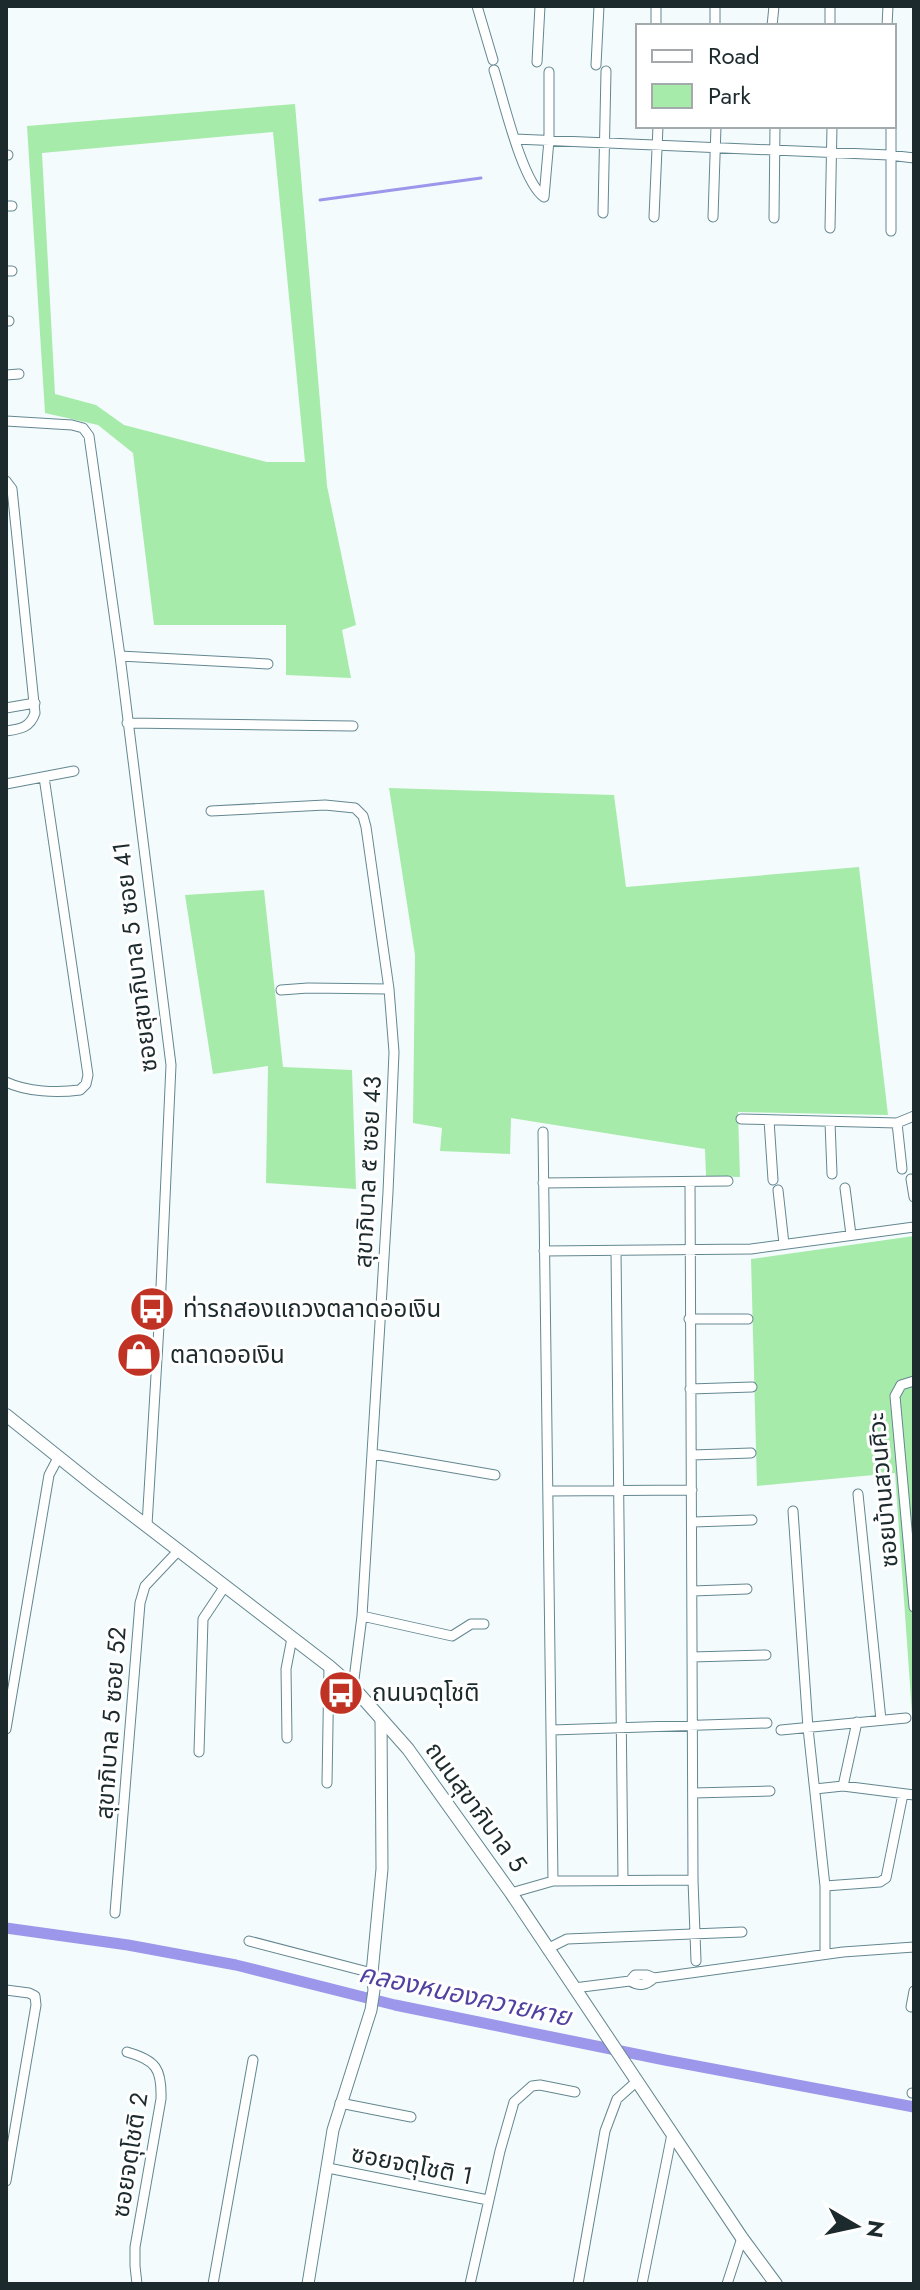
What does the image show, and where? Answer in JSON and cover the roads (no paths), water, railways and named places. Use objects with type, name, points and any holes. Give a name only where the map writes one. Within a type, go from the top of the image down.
[{"type":"main road","name":"ถนนสุขาภิบาล 5","points":[[6,1415],[329,1666],[353,1687],[408,1749],[511,1893],[636,2082],[776,2284]]},
{"type":"street","points":[[477,6],[515,139],[535,191],[544,197],[549,140],[549,72]]},
{"type":"street","points":[[537,62],[540,6]]},
{"type":"street","points":[[596,65],[599,6]]},
{"type":"street","points":[[603,213],[606,71]]},
{"type":"street","points":[[654,217],[658,128]]},
{"type":"street","points":[[713,217],[716,128]]},
{"type":"street","points":[[774,218],[775,128]]},
{"type":"street","points":[[830,228],[832,128]]},
{"type":"street","points":[[891,128],[891,231]]},
{"type":"street","points":[[515,139],[914,158]]},
{"type":"street","points":[[6,375],[19,374]]},
{"type":"street","name":"ซอยสุขาภิบาล 5 ซอย 41","points":[[6,421],[72,425],[83,428],[89,436],[120,656],[171,1065],[147,1525]]},
{"type":"street","points":[[6,481],[12,489],[35,703],[32,722],[24,728],[6,731]]},
{"type":"street","points":[[120,656],[268,664]]},
{"type":"street","points":[[6,708],[35,703]]},
{"type":"street","points":[[127,723],[353,726]]},
{"type":"street","points":[[6,784],[74,771]]},
{"type":"street","points":[[9,1086],[64,1092],[80,1090],[86,1084],[88,1075],[44,777]]},
{"type":"street","name":"สุขาภิบาล ๕ ซอย 43","points":[[211,811],[325,805],[355,808],[363,816],[366,827],[389,989],[394,1052],[373,1454],[362,1616],[353,1687]]},
{"type":"street","points":[[281,990],[389,989]]},
{"type":"street","points":[[741,1119],[897,1123],[914,1116]]},
{"type":"street","points":[[769,1120],[784,1244]]},
{"type":"street","points":[[830,1122],[832,1174]]},
{"type":"street","points":[[897,1123],[902,1169]]},
{"type":"street","points":[[543,1132],[553,1881]]},
{"type":"street","points":[[911,1179],[914,1197]]},
{"type":"street","points":[[543,1183],[728,1181]]},
{"type":"street","points":[[690,1182],[696,1961]]},
{"type":"street","points":[[845,1188],[851,1235]]},
{"type":"street","points":[[544,1251],[751,1249],[914,1227]]},
{"type":"street","points":[[616,1251],[623,1880]]},
{"type":"street","points":[[689,1319],[748,1319]]},
{"type":"street","name":"ซอยบ้านสวนศิวะ","points":[[914,1381],[901,1385],[895,1396],[914,1607]]},
{"type":"street","points":[[690,1389],[752,1387]]},
{"type":"street","points":[[692,1455],[751,1453]]},
{"type":"street","points":[[373,1454],[495,1475]]},
{"type":"street","points":[[6,1729],[49,1475],[59,1456]]},
{"type":"street","points":[[549,1491],[692,1490]]},
{"type":"street","points":[[858,1494],[881,1720]]},
{"type":"street","points":[[793,1511],[808,1728],[825,1886],[825,1954]]},
{"type":"street","points":[[693,1522],[752,1520]]},
{"type":"street","name":"สุขาภิบาล 5 ซอย 52","points":[[115,1913],[140,1603],[145,1586],[179,1550]]},
{"type":"street","points":[[199,1752],[203,1619],[225,1586]]},
{"type":"street","points":[[693,1591],[747,1589]]},
{"type":"street","points":[[362,1616],[452,1636],[471,1624],[484,1624]]},
{"type":"street","points":[[287,1738],[286,1669],[292,1638]]},
{"type":"street","points":[[692,1657],[766,1655]]},
{"type":"street","points":[[327,1783],[329,1666]]},
{"type":"street","points":[[781,1730],[906,1718]]},
{"type":"street","points":[[308,2284],[333,2130],[371,2010],[374,1990],[372,1973],[382,1869],[381,1719]]},
{"type":"street","points":[[843,1786],[857,1722]]},
{"type":"street","points":[[552,1730],[767,1723]]},
{"type":"street","points":[[815,1789],[843,1786],[914,1795]]},
{"type":"street","points":[[693,1793],[770,1791]]},
{"type":"street","points":[[825,1886],[880,1882],[886,1878],[903,1794]]},
{"type":"street","points":[[511,1893],[553,1881],[693,1880]]},
{"type":"street","points":[[547,1949],[567,1939],[742,1932]]},
{"type":"street","points":[[249,1941],[372,1973]]},
{"type":"street","points":[[574,1988],[630,1981],[637,1985],[647,1984],[654,1978],[825,1954],[914,1947]]},
{"type":"street","points":[[6,1990],[29,1993],[35,1996],[36,2005],[6,2181]]},
{"type":"street","points":[[911,2007],[914,1991]]},
{"type":"street","name":"ซอยจตุโชติ 2","points":[[127,2052],[151,2061],[162,2081],[138,2226],[137,2284]]},
{"type":"street","points":[[213,2284],[253,2060]]},
{"type":"street","points":[[578,2284],[605,2131],[617,2099],[636,2082]]},
{"type":"street","points":[[470,2284],[514,2102],[532,2086],[575,2092]]},
{"type":"street","points":[[340,2103],[411,2117]]},
{"type":"street","points":[[642,2284],[672,2134]]},
{"type":"street","name":"ซอยจตุโชติ 1","points":[[328,2168],[488,2200]]},
{"type":"street","points":[[727,2284],[742,2238]]},
{"type":"waterway","points":[[320,200],[481,178]]},
{"type":"waterway","name":"คลองหนองควายหาย","points":[[6,1928],[128,1945],[236,1965],[395,2005],[914,2107]]},
{"type":"place","name":"ท่ารถสองแถวงตลาดออเงิน","points":[[152,1309]]},
{"type":"place","name":"ตลาดออเงิน","points":[[139,1355]]},
{"type":"place","name":"ถนนจตุโชติ","points":[[341,1693]]}]
